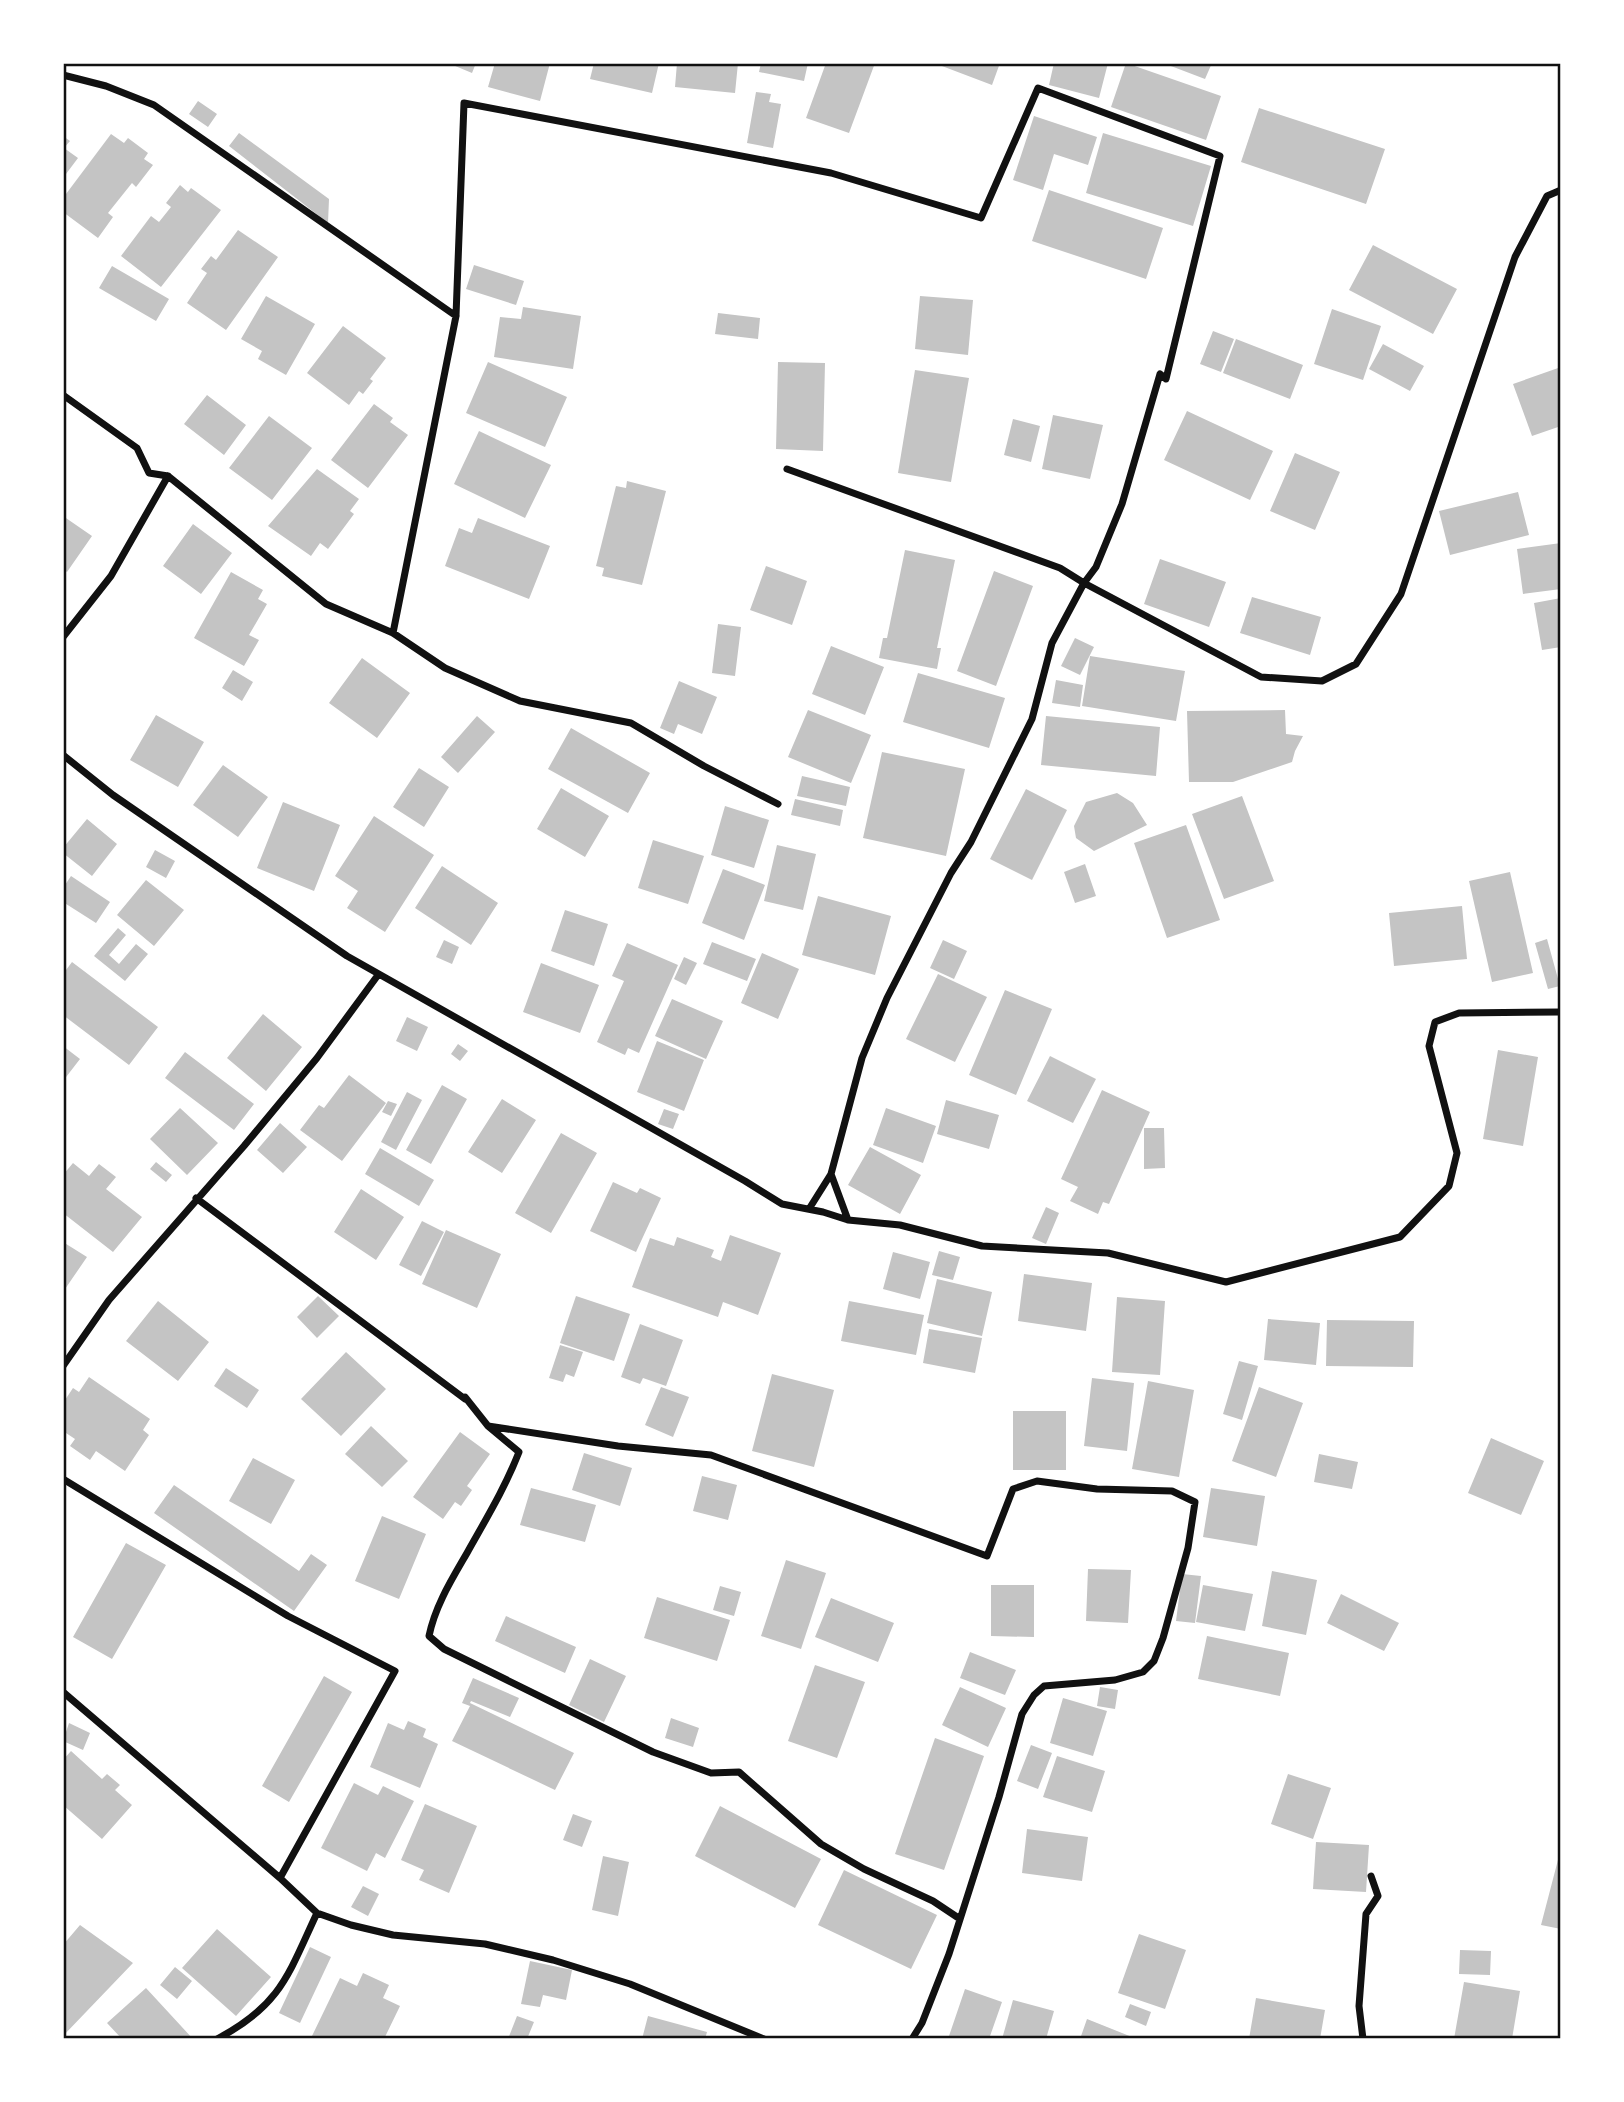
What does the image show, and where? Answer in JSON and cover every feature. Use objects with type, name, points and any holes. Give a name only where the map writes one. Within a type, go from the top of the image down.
[{"type":"street","points":[[63,75],[106,86],[154,105],[456,316]]},
{"type":"street","points":[[393,632],[456,316],[464,103],[831,173],[981,219],[1038,88],[1220,156],[1166,379],[1160,374],[1122,504],[1096,567],[1084,583],[1052,643],[1032,719],[971,842],[951,873],[887,998],[862,1058],[831,1174],[809,1209]]},
{"type":"street","points":[[788,468],[1060,568],[1261,677],[1322,681],[1356,664],[1401,594],[1515,257],[1547,196],[1561,190]]},
{"type":"street","points":[[63,394],[137,449],[149,473],[167,475],[326,604],[393,632],[445,668],[520,701],[631,723],[704,766],[778,804]]},
{"type":"street","points":[[63,637],[111,576],[167,475]]},
{"type":"street","points":[[63,755],[113,795],[378,975],[782,1204],[848,1220],[900,1225],[982,1246],[1108,1252],[1226,1282],[1400,1237],[1449,1186],[1457,1153],[1429,1046],[1436,1022],[1459,1013],[1561,1012]]},
{"type":"street","points":[[63,1366],[109,1300],[317,1058],[378,975]]},
{"type":"street","points":[[831,1174],[848,1220]]},
{"type":"street","points":[[196,1198],[465,1399],[466,1397],[488,1426],[519,1452],[507,1484],[432,1619],[429,1636],[444,1649],[653,1752],[711,1773],[739,1772],[821,1844],[864,1869],[933,1901],[960,1919]]},
{"type":"street","points":[[488,1426],[618,1446],[711,1455],[987,1556],[1013,1489],[1037,1481],[1097,1489],[1172,1491],[1195,1502],[1188,1548],[1154,1661],[1143,1672],[1115,1681],[1044,1686],[1034,1695],[1022,1714],[999,1797],[949,1954],[922,2023],[912,2039]]},
{"type":"street","points":[[63,1479],[288,1616],[395,1671],[280,1878]]},
{"type":"street","points":[[63,1692],[280,1878],[317,1913],[393,1935],[485,1944],[553,1960],[630,1984],[764,2039]]},
{"type":"street","points":[[1363,2039],[1359,2006],[1366,1914],[1378,1896],[1371,1876]]},
{"type":"street","points":[[216,2039],[243,2025],[262,2010],[284,1983],[317,1913]]},
{"type":"building","points":[[448,63],[476,63],[472,73]]},
{"type":"building","points":[[495,63],[550,63],[540,101],[488,87]]},
{"type":"building","points":[[594,63],[659,63],[652,93],[590,79]]},
{"type":"building","points":[[677,63],[738,63],[735,93],[675,87]]},
{"type":"building","points":[[761,63],[808,63],[804,81],[759,72]]},
{"type":"building","points":[[826,63],[875,63],[849,133],[806,118]]},
{"type":"building","points":[[934,63],[1000,63],[992,85]]},
{"type":"building","points":[[1054,63],[1108,63],[1099,98],[1049,85]]},
{"type":"building","points":[[1126,63],[1221,96],[1206,140],[1111,107]]},
{"type":"building","points":[[1163,63],[1212,63],[1205,79]]},
{"type":"building","points":[[756,92],[771,94],[769,102],[781,104],[773,148],[747,143]]},
{"type":"building","points":[[198,101],[217,114],[208,127],[189,114]]},
{"type":"building","points":[[1259,108],[1385,149],[1366,204],[1241,162]]},
{"type":"building","points":[[1034,116],[1097,137],[1088,165],[1054,154],[1043,190],[1013,180]]},
{"type":"building","points":[[239,133],[329,199],[328,223],[229,146]]},
{"type":"building","points":[[1103,133],[1211,166],[1193,226],[1086,193]]},
{"type":"building","points":[[111,134],[124,143],[128,138],[148,153],[144,159],[153,165],[136,187],[132,183],[108,213],[113,217],[98,238],[63,212],[63,198]]},
{"type":"building","points":[[63,136],[70,141],[64,148],[78,158],[63,178]]},
{"type":"building","points":[[180,185],[188,192],[191,188],[221,210],[161,287],[121,256],[151,216],[159,222],[171,207],[166,203]]},
{"type":"building","points":[[1049,190],[1163,228],[1146,279],[1032,241]]},
{"type":"building","points":[[238,230],[278,257],[226,330],[187,303],[207,273],[201,269],[211,256],[216,260]]},
{"type":"building","points":[[1373,245],[1457,289],[1433,334],[1349,290]]},
{"type":"building","points":[[474,265],[524,281],[516,305],[466,289]]},
{"type":"building","points":[[112,266],[169,299],[156,321],[99,288]]},
{"type":"building","points":[[266,296],[315,324],[286,375],[258,359],[262,351],[241,339]]},
{"type":"building","points":[[920,296],[973,300],[968,355],[915,349]]},
{"type":"building","points":[[523,307],[581,316],[573,369],[494,357],[500,317],[521,319]]},
{"type":"building","points":[[1332,309],[1381,326],[1363,380],[1314,364]]},
{"type":"building","points":[[718,313],[760,318],[758,339],[715,334]]},
{"type":"building","points":[[343,326],[386,358],[370,379],[373,381],[363,394],[359,391],[349,405],[307,373]]},
{"type":"building","points":[[1213,331],[1234,339],[1221,372],[1200,364]]},
{"type":"building","points":[[1236,339],[1303,365],[1290,399],[1223,373]]},
{"type":"building","points":[[1383,344],[1424,366],[1410,391],[1369,369]]},
{"type":"building","points":[[488,362],[567,397],[545,447],[466,413]]},
{"type":"building","points":[[778,362],[825,363],[823,451],[776,449]]},
{"type":"building","points":[[1561,367],[1561,426],[1532,436],[1513,384]]},
{"type":"building","points":[[915,370],[969,378],[951,482],[898,473]]},
{"type":"building","points":[[207,395],[246,425],[224,455],[184,424]]},
{"type":"building","points":[[374,404],[393,418],[390,422],[408,435],[368,488],[331,460]]},
{"type":"building","points":[[1187,411],[1273,451],[1250,500],[1164,460]]},
{"type":"building","points":[[1053,415],[1103,425],[1090,479],[1042,469]]},
{"type":"building","points":[[269,416],[312,448],[272,500],[229,468]]},
{"type":"building","points":[[1013,419],[1040,426],[1031,462],[1004,455]]},
{"type":"building","points":[[479,431],[551,465],[525,518],[454,484]]},
{"type":"building","points":[[1295,453],[1340,472],[1315,530],[1270,511]]},
{"type":"building","points":[[317,469],[359,499],[350,511],[354,514],[328,549],[320,543],[311,556],[268,526]]},
{"type":"building","points":[[627,481],[666,491],[642,585],[602,576],[604,568],[596,566],[616,486],[626,488]]},
{"type":"building","points":[[1518,492],[1529,535],[1450,555],[1439,511]]},
{"type":"building","points":[[63,516],[92,536],[67,572],[63,569]]},
{"type":"building","points":[[478,518],[550,546],[529,599],[445,566],[459,528],[472,533]]},
{"type":"building","points":[[193,524],[232,553],[201,594],[163,566]]},
{"type":"building","points":[[1561,543],[1561,589],[1523,594],[1517,549]]},
{"type":"building","points":[[905,550],[955,560],[937,648],[941,648],[937,669],[879,658],[883,638],[887,638]]},
{"type":"building","points":[[1160,559],[1226,582],[1209,627],[1144,604]]},
{"type":"building","points":[[766,566],[807,581],[792,625],[750,610]]},
{"type":"building","points":[[994,571],[1033,586],[996,686],[957,671]]},
{"type":"building","points":[[231,572],[263,590],[258,599],[267,604],[249,635],[259,640],[244,666],[194,638]]},
{"type":"building","points":[[1252,597],[1321,617],[1310,655],[1240,633]]},
{"type":"building","points":[[1561,598],[1561,647],[1542,650],[1534,603]]},
{"type":"building","points":[[718,624],[741,627],[735,676],[712,673]]},
{"type":"building","points":[[1075,638],[1094,647],[1080,675],[1061,666]]},
{"type":"building","points":[[831,646],[884,667],[865,715],[812,694]]},
{"type":"building","points":[[1090,656],[1185,671],[1176,721],[1082,706]]},
{"type":"building","points":[[362,658],[410,693],[377,738],[329,703]]},
{"type":"building","points":[[233,670],[253,682],[242,701],[222,688]]},
{"type":"building","points":[[918,673],[1005,698],[989,748],[903,722]]},
{"type":"building","points":[[1056,680],[1083,685],[1080,707],[1052,703]]},
{"type":"building","points":[[679,681],[717,697],[702,734],[678,724],[674,734],[660,728]]},
{"type":"building","points":[[808,710],[871,735],[851,783],[788,757]]},
{"type":"building","points":[[1285,710],[1286,734],[1303,736],[1292,762],[1233,782],[1189,782],[1187,711]]},
{"type":"building","points":[[156,715],[204,742],[178,787],[130,760]]},
{"type":"building","points":[[477,716],[495,732],[458,773],[441,757]]},
{"type":"building","points":[[1046,716],[1160,727],[1156,776],[1041,765]]},
{"type":"building","points":[[571,728],[650,773],[628,813],[548,769]]},
{"type":"building","points":[[882,752],[965,769],[946,856],[863,838]]},
{"type":"building","points":[[223,765],[268,797],[238,837],[193,805]]},
{"type":"building","points":[[419,768],[449,787],[424,827],[393,807]]},
{"type":"building","points":[[802,776],[850,787],[846,806],[797,796]]},
{"type":"building","points":[[561,788],[609,816],[585,857],[537,829]]},
{"type":"building","points":[[1026,789],[1067,810],[1032,880],[990,859]]},
{"type":"building","points":[[1117,793],[1133,803],[1147,825],[1094,851],[1076,838],[1074,826],[1086,802]]},
{"type":"building","points":[[1242,796],[1274,881],[1224,899],[1192,814]]},
{"type":"building","points":[[795,799],[843,810],[840,826],[791,815]]},
{"type":"building","points":[[283,802],[340,825],[314,891],[257,868]]},
{"type":"building","points":[[725,806],[769,820],[754,868],[711,855]]},
{"type":"building","points":[[374,816],[434,855],[385,932],[347,908],[358,891],[335,876]]},
{"type":"building","points":[[87,819],[117,844],[92,876],[63,853],[63,848]]},
{"type":"building","points":[[1186,825],[1220,920],[1167,938],[1134,843]]},
{"type":"building","points":[[653,840],[704,856],[688,904],[638,888]]},
{"type":"building","points":[[777,845],[816,854],[803,910],[764,901]]},
{"type":"building","points":[[155,850],[175,861],[166,878],[146,867]]},
{"type":"building","points":[[1085,864],[1096,896],[1075,903],[1064,872]]},
{"type":"building","points":[[442,866],[498,903],[471,945],[415,908]]},
{"type":"building","points":[[723,869],[765,885],[744,940],[702,923]]},
{"type":"building","points":[[1510,872],[1533,973],[1492,982],[1469,881]]},
{"type":"building","points":[[71,876],[110,902],[96,923],[63,902],[63,888]]},
{"type":"building","points":[[146,880],[184,910],[154,946],[117,915]]},
{"type":"building","points":[[818,896],[891,916],[875,975],[802,955]]},
{"type":"building","points":[[1462,906],[1467,959],[1394,966],[1389,913]]},
{"type":"building","points":[[565,910],[608,924],[594,966],[551,951]]},
{"type":"building","points":[[118,928],[126,935],[109,955],[119,964],[136,944],[148,954],[125,981],[94,956]]},
{"type":"building","points":[[1547,939],[1560,986],[1548,989],[1535,943]]},
{"type":"building","points":[[444,940],[459,947],[452,964],[436,957]]},
{"type":"building","points":[[943,940],[967,951],[954,979],[930,968]]},
{"type":"building","points":[[712,942],[756,959],[747,981],[703,964]]},
{"type":"building","points":[[627,943],[678,965],[639,1053],[628,1048],[625,1055],[597,1042],[624,981],[612,976]]},
{"type":"building","points":[[762,953],[799,969],[778,1019],[741,1003]]},
{"type":"building","points":[[684,957],[697,963],[686,985],[674,979]]},
{"type":"building","points":[[72,962],[158,1027],[129,1065],[63,1015],[63,974]]},
{"type":"building","points":[[541,963],[599,985],[580,1033],[523,1012]]},
{"type":"building","points":[[938,974],[987,997],[955,1062],[906,1039]]},
{"type":"building","points":[[1005,990],[1052,1009],[1016,1095],[969,1075]]},
{"type":"building","points":[[672,999],[723,1021],[706,1059],[655,1036]]},
{"type":"building","points":[[263,1014],[302,1047],[266,1091],[227,1058]]},
{"type":"building","points":[[407,1017],[428,1027],[417,1051],[396,1041]]},
{"type":"building","points":[[657,1041],[704,1060],[684,1111],[637,1092]]},
{"type":"building","points":[[458,1044],[468,1051],[460,1061],[451,1054]]},
{"type":"building","points":[[63,1046],[80,1059],[63,1081]]},
{"type":"building","points":[[1498,1050],[1538,1057],[1523,1146],[1483,1139]]},
{"type":"building","points":[[185,1052],[254,1104],[234,1130],[165,1078]]},
{"type":"building","points":[[1050,1056],[1096,1079],[1073,1123],[1027,1101]]},
{"type":"building","points":[[349,1075],[386,1103],[342,1161],[300,1130],[319,1105],[324,1108]]},
{"type":"building","points":[[442,1085],[467,1099],[431,1164],[406,1150]]},
{"type":"building","points":[[1102,1090],[1150,1112],[1109,1204],[1103,1202],[1098,1214],[1070,1201],[1078,1187],[1061,1179]]},
{"type":"building","points":[[407,1092],[422,1100],[396,1150],[381,1142]]},
{"type":"building","points":[[502,1099],[536,1120],[502,1173],[468,1152]]},
{"type":"building","points":[[946,1100],[999,1115],[989,1149],[937,1134]]},
{"type":"building","points":[[388,1101],[397,1104],[391,1116],[382,1112]]},
{"type":"building","points":[[180,1108],[218,1143],[187,1175],[150,1139]]},
{"type":"building","points":[[886,1108],[936,1126],[923,1163],[873,1145]]},
{"type":"building","points":[[664,1109],[679,1114],[673,1129],[658,1124]]},
{"type":"building","points":[[280,1123],[307,1147],[283,1173],[257,1150]]},
{"type":"building","points":[[1144,1128],[1164,1128],[1165,1168],[1144,1169]]},
{"type":"building","points":[[561,1133],[597,1153],[551,1233],[515,1213]]},
{"type":"building","points":[[870,1147],[921,1175],[900,1214],[848,1185]]},
{"type":"building","points":[[380,1148],[434,1180],[419,1206],[365,1174]]},
{"type":"building","points":[[156,1162],[172,1175],[166,1182],[150,1169]]},
{"type":"building","points":[[73,1163],[89,1176],[99,1164],[116,1177],[106,1189],[142,1217],[113,1252],[63,1213],[63,1175]]},
{"type":"building","points":[[613,1182],[637,1193],[640,1188],[661,1198],[636,1252],[590,1231]]},
{"type":"building","points":[[361,1189],[404,1217],[376,1260],[334,1232]]},
{"type":"building","points":[[1046,1207],[1059,1213],[1046,1244],[1032,1238]]},
{"type":"building","points":[[422,1221],[444,1232],[421,1276],[399,1265]]},
{"type":"building","points":[[446,1230],[501,1254],[477,1308],[422,1284]]},
{"type":"building","points":[[730,1235],[781,1253],[758,1315],[723,1302],[718,1317],[632,1287],[650,1238],[674,1246],[677,1237],[714,1250],[711,1257],[721,1261]]},
{"type":"building","points":[[63,1242],[87,1257],[63,1292]]},
{"type":"building","points":[[939,1251],[960,1257],[953,1280],[932,1275]]},
{"type":"building","points":[[893,1252],[930,1262],[920,1299],[883,1289]]},
{"type":"building","points":[[1024,1274],[1092,1283],[1086,1331],[1018,1321]]},
{"type":"building","points":[[937,1279],[992,1292],[982,1336],[927,1323]]},
{"type":"building","points":[[318,1296],[339,1316],[317,1338],[297,1317]]},
{"type":"building","points":[[576,1296],[630,1314],[614,1361],[560,1343]]},
{"type":"building","points":[[1117,1297],[1165,1301],[1160,1375],[1112,1372]]},
{"type":"building","points":[[158,1301],[209,1342],[178,1381],[126,1341]]},
{"type":"building","points":[[849,1301],[924,1315],[916,1355],[841,1341]]},
{"type":"building","points":[[1268,1319],[1320,1323],[1316,1365],[1264,1360]]},
{"type":"building","points":[[1327,1320],[1414,1321],[1413,1367],[1326,1366]]},
{"type":"building","points":[[640,1324],[683,1340],[666,1386],[643,1378],[640,1384],[621,1377]]},
{"type":"building","points":[[929,1329],[982,1338],[975,1373],[923,1363]]},
{"type":"building","points":[[560,1345],[583,1352],[574,1377],[566,1374],[563,1382],[549,1378]]},
{"type":"building","points":[[346,1352],[386,1389],[341,1436],[301,1399]]},
{"type":"building","points":[[1239,1361],[1258,1366],[1242,1420],[1223,1414]]},
{"type":"building","points":[[226,1368],[259,1390],[247,1408],[214,1386]]},
{"type":"building","points":[[772,1374],[834,1390],[814,1467],[752,1451]]},
{"type":"building","points":[[89,1377],[150,1419],[143,1430],[149,1435],[125,1471],[96,1451],[90,1460],[70,1446],[75,1439],[63,1431],[63,1403],[73,1388],[79,1392]]},
{"type":"building","points":[[1092,1378],[1134,1383],[1127,1451],[1084,1446]]},
{"type":"building","points":[[1148,1381],[1194,1390],[1179,1477],[1132,1469]]},
{"type":"building","points":[[661,1387],[689,1397],[673,1437],[645,1425]]},
{"type":"building","points":[[1259,1387],[1303,1403],[1276,1477],[1232,1461]]},
{"type":"building","points":[[1013,1411],[1066,1411],[1066,1470],[1013,1470]]},
{"type":"building","points":[[371,1426],[408,1461],[382,1487],[345,1454]]},
{"type":"building","points":[[460,1432],[490,1454],[467,1486],[472,1490],[461,1506],[455,1502],[443,1519],[413,1497]]},
{"type":"building","points":[[1491,1438],[1544,1461],[1521,1515],[1468,1493]]},
{"type":"building","points":[[584,1453],[632,1468],[620,1506],[572,1490]]},
{"type":"building","points":[[1319,1454],[1358,1462],[1352,1489],[1314,1482]]},
{"type":"building","points":[[253,1458],[295,1480],[271,1524],[229,1501]]},
{"type":"building","points":[[702,1476],[737,1485],[728,1520],[693,1511]]},
{"type":"building","points":[[174,1485],[299,1571],[311,1554],[327,1565],[294,1611],[154,1513]]},
{"type":"building","points":[[531,1488],[596,1505],[585,1542],[520,1525]]},
{"type":"building","points":[[1211,1488],[1265,1496],[1257,1546],[1203,1537]]},
{"type":"building","points":[[382,1516],[426,1534],[399,1599],[355,1581]]},
{"type":"building","points":[[126,1543],[166,1565],[112,1659],[73,1637]]},
{"type":"building","points":[[786,1560],[826,1573],[801,1649],[761,1636]]},
{"type":"building","points":[[1088,1569],[1131,1570],[1128,1623],[1086,1621]]},
{"type":"building","points":[[1272,1571],[1317,1580],[1306,1635],[1262,1626]]},
{"type":"building","points":[[1182,1574],[1201,1576],[1195,1623],[1176,1621]]},
{"type":"building","points":[[991,1585],[1034,1585],[1034,1637],[991,1636]]},
{"type":"building","points":[[1203,1585],[1253,1594],[1245,1631],[1196,1622]]},
{"type":"building","points":[[720,1586],[741,1592],[734,1616],[713,1610]]},
{"type":"building","points":[[1341,1594],[1399,1623],[1384,1651],[1327,1623]]},
{"type":"building","points":[[657,1597],[730,1620],[717,1661],[644,1638]]},
{"type":"building","points":[[831,1598],[894,1623],[878,1662],[815,1637]]},
{"type":"building","points":[[506,1616],[576,1647],[565,1673],[495,1641]]},
{"type":"building","points":[[1207,1636],[1289,1653],[1280,1696],[1198,1679]]},
{"type":"building","points":[[970,1652],[1016,1670],[1005,1695],[960,1678]]},
{"type":"building","points":[[590,1659],[626,1676],[604,1722],[569,1705]]},
{"type":"building","points":[[815,1665],[865,1682],[837,1758],[788,1741]]},
{"type":"building","points":[[324,1676],[352,1692],[289,1802],[262,1786]]},
{"type":"building","points":[[473,1678],[519,1698],[510,1717],[471,1701],[470,1703],[574,1753],[555,1790],[452,1741],[470,1706],[462,1703]]},
{"type":"building","points":[[960,1687],[1006,1708],[988,1747],[942,1725]]},
{"type":"building","points":[[1100,1687],[1118,1690],[1115,1709],[1097,1706]]},
{"type":"building","points":[[1063,1698],[1107,1711],[1093,1756],[1050,1743]]},
{"type":"building","points":[[671,1718],[699,1728],[693,1747],[665,1738]]},
{"type":"building","points":[[408,1721],[426,1729],[423,1737],[438,1744],[420,1788],[370,1767],[388,1723],[404,1730]]},
{"type":"building","points":[[69,1723],[90,1733],[83,1750],[63,1741]]},
{"type":"building","points":[[935,1738],[984,1756],[944,1870],[895,1854]]},
{"type":"building","points":[[1031,1745],[1052,1753],[1038,1789],[1017,1781]]},
{"type":"building","points":[[71,1751],[102,1779],[107,1774],[120,1785],[115,1790],[132,1805],[102,1839],[63,1805],[63,1760]]},
{"type":"building","points":[[1057,1756],[1105,1771],[1092,1812],[1043,1797]]},
{"type":"building","points":[[1288,1774],[1331,1788],[1313,1839],[1271,1824]]},
{"type":"building","points":[[354,1783],[378,1795],[383,1786],[414,1801],[385,1858],[376,1853],[367,1871],[321,1848]]},
{"type":"building","points":[[425,1804],[477,1826],[449,1893],[419,1880],[424,1870],[401,1860]]},
{"type":"building","points":[[720,1806],[821,1859],[795,1908],[695,1856]]},
{"type":"building","points":[[573,1814],[592,1821],[582,1847],[563,1840]]},
{"type":"building","points":[[1027,1829],[1088,1837],[1082,1881],[1022,1873]]},
{"type":"building","points":[[1316,1842],[1369,1845],[1366,1892],[1313,1889]]},
{"type":"building","points":[[603,1856],[629,1862],[618,1916],[592,1910]]},
{"type":"building","points":[[1559,1856],[1561,1857],[1561,1929],[1541,1925]]},
{"type":"building","points":[[844,1870],[937,1915],[911,1969],[818,1925]]},
{"type":"building","points":[[363,1886],[379,1894],[368,1916],[351,1907]]},
{"type":"building","points":[[80,1925],[133,1963],[63,2036],[63,1945]]},
{"type":"building","points":[[217,1929],[271,1977],[236,2016],[182,1968]]},
{"type":"building","points":[[1139,1934],[1186,1950],[1165,2009],[1118,1993]]},
{"type":"building","points":[[310,1947],[331,1957],[300,2023],[279,2013]]},
{"type":"building","points":[[1460,1950],[1491,1951],[1490,1975],[1459,1974]]},
{"type":"building","points":[[530,1961],[572,1970],[566,2000],[543,1995],[540,2007],[521,2004]]},
{"type":"building","points":[[175,1967],[192,1981],[177,1999],[160,1985]]},
{"type":"building","points":[[363,1973],[389,1985],[383,1998],[400,2006],[384,2039],[318,2039],[312,2036],[340,1978],[357,1986]]},
{"type":"building","points":[[1464,1982],[1520,1991],[1512,2039],[1454,2039]]},
{"type":"building","points":[[146,1988],[193,2039],[122,2039],[107,2023]]},
{"type":"building","points":[[965,1989],[1002,2002],[989,2039],[957,2039],[949,2036]]},
{"type":"building","points":[[1256,1998],[1325,2010],[1320,2039],[1249,2039]]},
{"type":"building","points":[[1013,2000],[1054,2011],[1046,2039],[1002,2039]]},
{"type":"building","points":[[1130,2004],[1151,2012],[1146,2026],[1125,2017]]},
{"type":"building","points":[[517,2016],[534,2022],[527,2039],[508,2039]]},
{"type":"building","points":[[648,2016],[707,2032],[705,2039],[642,2039]]},
{"type":"building","points":[[1087,2019],[1137,2039],[1080,2039]]}]
